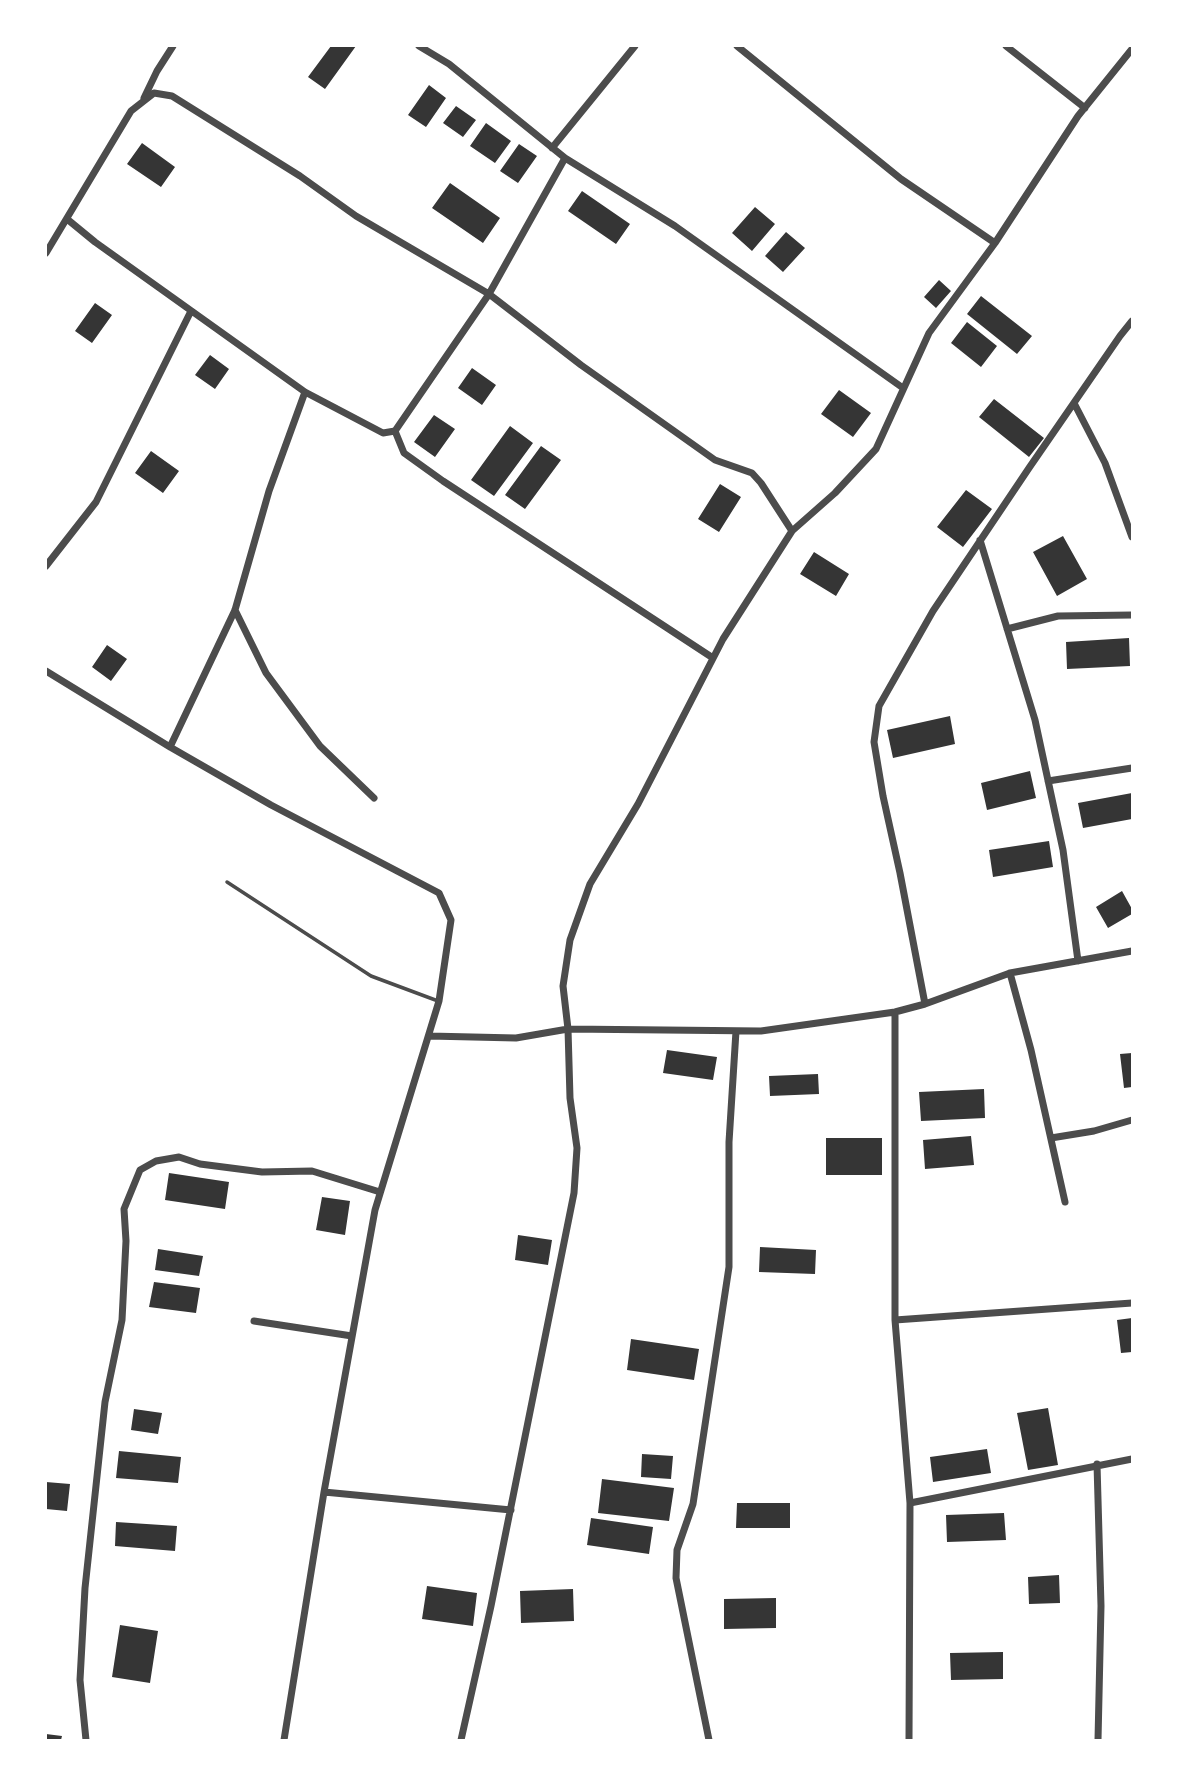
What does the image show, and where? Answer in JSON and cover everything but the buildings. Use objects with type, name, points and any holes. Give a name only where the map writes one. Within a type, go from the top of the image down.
[{"type":"street","points":[[144,98],[156,71],[173,46]]},
{"type":"street","points":[[419,46],[449,64],[565,158],[675,226],[902,388]]},
{"type":"street","points":[[552,148],[635,46]]},
{"type":"street","points":[[737,46],[901,179],[995,243]]},
{"type":"street","points":[[1006,46],[1085,108]]},
{"type":"street","points":[[461,1741],[574,1192],[577,1148],[570,1098],[568,1029],[563,986],[570,940],[590,884],[638,804],[713,658],[792,531],[835,493],[876,449],[929,333],[995,243],[1085,108],[1132,49]]},
{"type":"street","points":[[46,253],[131,111],[144,98],[154,93],[172,96],[300,176],[356,216],[489,294],[581,365],[715,460],[752,473],[792,531]]},
{"type":"street","points":[[67,219],[95,243],[305,392],[383,433],[395,431],[489,294],[565,158]]},
{"type":"street","points":[[46,566],[96,502],[191,311]]},
{"type":"street","points":[[925,1004],[874,742],[879,706],[933,611],[1132,321]]},
{"type":"street","points":[[170,747],[235,610],[269,491],[305,392]]},
{"type":"street","points":[[1074,403],[1105,463],[1132,537]]},
{"type":"street","points":[[395,431],[404,453],[443,481],[713,658]]},
{"type":"street","points":[[980,540],[1035,720],[1063,850],[1078,961]]},
{"type":"street","points":[[235,610],[266,673],[320,746],[374,797]]},
{"type":"street","points":[[1007,629],[1058,616],[1132,615]]},
{"type":"street","points":[[46,673],[271,805],[439,893],[451,920],[439,1001],[380,1192],[324,1492],[284,1741]]},
{"type":"street","points":[[1048,780],[1132,768]]},
{"type":"street","points":[[429,1036],[516,1038],[568,1029],[761,1031],[895,1012],[1010,973],[1132,951]]},
{"type":"street","points":[[1010,973],[1065,1202]]},
{"type":"street","points":[[895,1012],[895,1320],[910,1503],[909,1741]]},
{"type":"street","points":[[709,1741],[676,1578],[677,1550],[693,1504],[729,1266],[730,1142],[736,1031]]},
{"type":"street","points":[[1051,1138],[1094,1131],[1132,1120]]},
{"type":"street","points":[[86,1741],[80,1680],[85,1588],[105,1402],[122,1320],[126,1241],[124,1209],[140,1170],[156,1161],[179,1157],[200,1164],[262,1172],[312,1171],[380,1192]]},
{"type":"street","points":[[895,1320],[1132,1303]]},
{"type":"street","points":[[254,1321],[352,1336]]},
{"type":"street","points":[[910,1503],[1132,1459]]},
{"type":"street","points":[[1097,1464],[1101,1606],[1098,1741]]},
{"type":"street","points":[[324,1492],[510,1510]]},
{"type":"lane","points":[[228,882],[372,976],[439,1001]]}]
